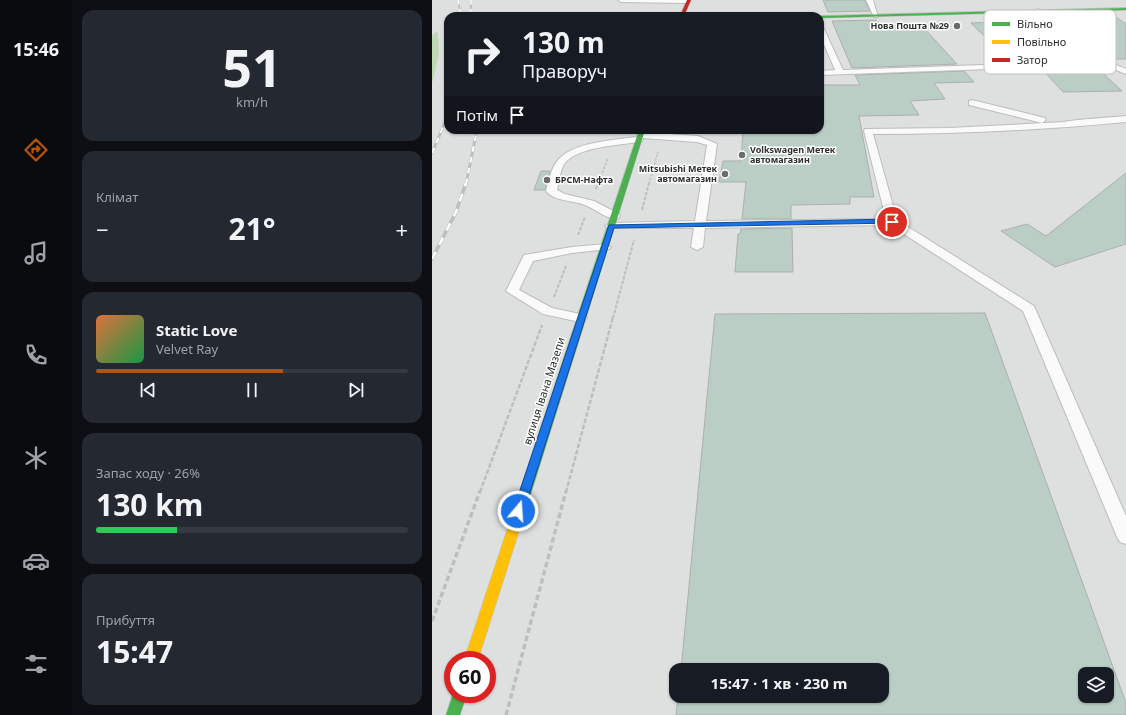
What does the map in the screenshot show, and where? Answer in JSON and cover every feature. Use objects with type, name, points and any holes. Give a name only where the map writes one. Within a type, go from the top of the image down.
[{"type":"main road","points":[[684,12],[689,1]]},
{"type":"main road","points":[[1082,10],[1126,9]]},
{"type":"main road","points":[[824,17],[984,13]]},
{"type":"main road","name":"вулиця Івана Мазепи","points":[[474,651],[640,135]]},
{"type":"main road","points":[[453,715],[457,703]]},
{"type":"lane","points":[[621,0],[689,1]]},
{"type":"lane","points":[[634,8],[640,0]]},
{"type":"lane","points":[[869,0],[876,16]]},
{"type":"lane","points":[[824,36],[840,72]]},
{"type":"lane","points":[[824,73],[984,67]]},
{"type":"lane","points":[[1116,68],[1126,72]]},
{"type":"lane","points":[[972,103],[1038,120],[1078,124]]},
{"type":"lane","points":[[892,222],[868,131],[950,131],[1078,124],[1126,119]]},
{"type":"lane","points":[[615,216],[590,203],[561,196],[551,190],[562,162],[572,154],[640,135],[698,139],[712,144],[697,247]]},
{"type":"lane","points":[[611,226],[892,222],[1029,310],[1126,537]]},
{"type":"lane","points":[[580,318],[548,310],[512,291],[528,258],[572,250],[605,247]]},
{"type":"path","points":[[506,715],[662,136]]},
{"type":"path","points":[[432,621],[548,310],[609,155]]},
{"type":"green space","points":[[438,32],[439,54],[432,83],[432,36],[434,33]]},
{"type":"building","points":[[823,0],[865,0],[870,11],[828,12]]},
{"type":"building","points":[[1116,18],[1126,24],[1126,59],[1116,59]]},
{"type":"building","points":[[876,20],[879,26],[921,25],[957,64],[852,68],[832,21]]},
{"type":"building","points":[[971,23],[984,23],[984,36]]},
{"type":"building","points":[[964,71],[974,82],[934,83],[945,99],[910,101],[919,115],[859,116],[874,197],[850,197],[850,204],[791,205],[791,219],[742,219],[746,182],[719,182],[723,161],[741,161],[743,134],[824,134],[824,85],[860,85],[855,75]]},
{"type":"building","points":[[1047,74],[1104,74],[1122,91],[1063,92]]},
{"type":"building","points":[[541,171],[550,171],[545,190],[534,190]]},
{"type":"building","points":[[1126,173],[1126,244],[1055,267],[1001,231],[1027,224],[1046,236]]},
{"type":"building","points":[[792,228],[793,272],[735,272],[738,234],[740,234],[741,229]]},
{"type":"building","points":[[985,313],[1113,667],[1078,667],[1078,703],[1114,703],[1114,670],[1126,703],[1126,715],[676,715],[677,703],[889,703],[889,663],[682,663],[715,314]]},
{"type":"railway","points":[[458,0],[460,12]]},
{"type":"railway","points":[[471,0],[471,12]]},
{"type":"railway","points":[[432,153],[444,124]]},
{"type":"railway","points":[[466,184],[476,134]]},
{"type":"railway","points":[[432,259],[456,212],[466,183]]},
{"type":"traffic: fast","points":[[1088,10],[1126,9]]},
{"type":"traffic: fast","points":[[824,17],[984,13]]},
{"type":"traffic: fast","points":[[522,503],[641,134]]},
{"type":"traffic: fast","points":[[453,715],[457,703]]},
{"type":"traffic: slow","points":[[474,651],[522,503]]},
{"type":"traffic: jam","points":[[684,12],[689,0]]},
{"type":"place","name":"Нова Пошта №29","points":[[957,26]]},
{"type":"place","name":"Volkswagen Метек автомагазин","points":[[742,155]]},
{"type":"place","name":"Mitsubishi Метек автомагазин","points":[[725,174]]},
{"type":"place","name":"БРСМ-Нафта","points":[[547,180]]},
{"type":"route","points":[[518,511],[611,226],[892,222]]}]
